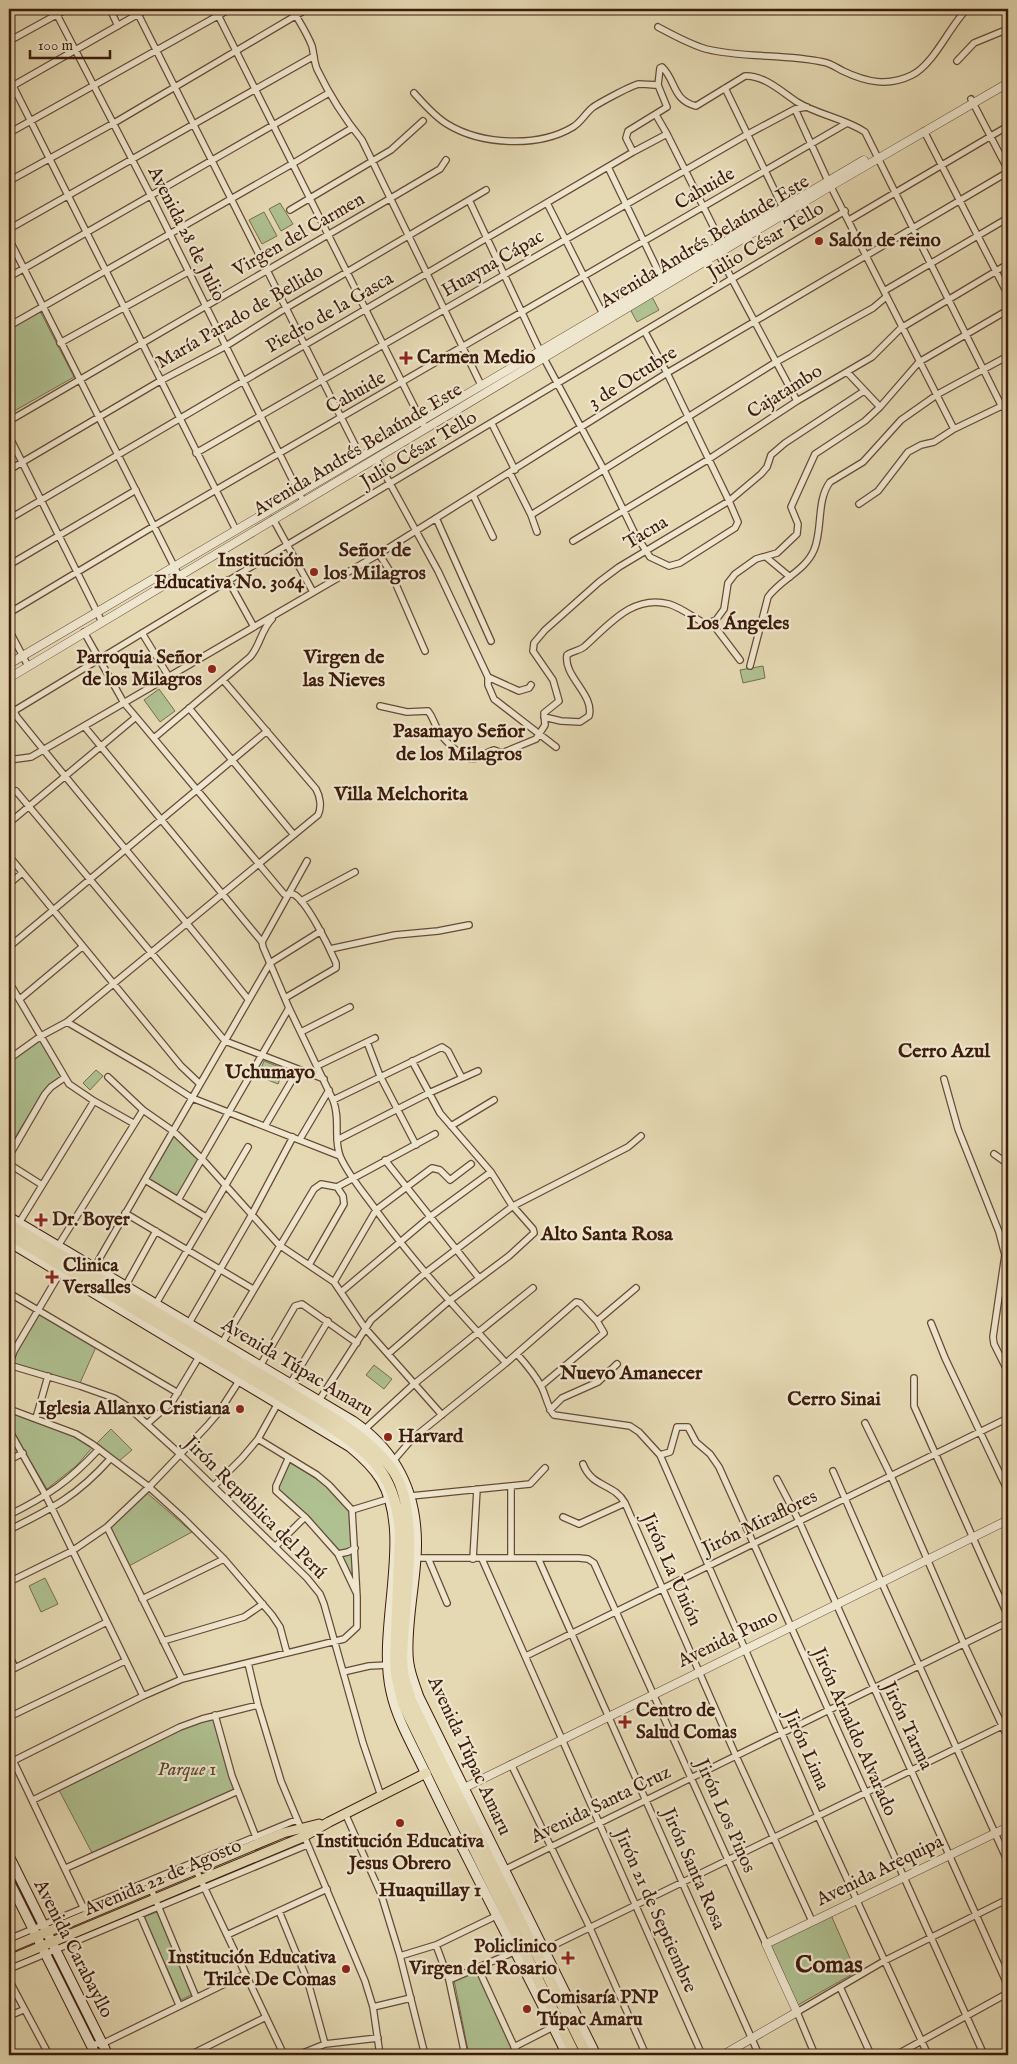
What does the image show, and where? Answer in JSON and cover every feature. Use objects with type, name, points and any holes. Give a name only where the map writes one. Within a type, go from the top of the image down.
[{"type":"highway","name":"Avenida Túpac Amaru","points":[[14,1224],[154,1306],[363,1438],[383,1458],[394,1473],[401,1488],[408,1519],[408,1555],[402,1640],[403,1673],[417,1715],[587,2055]]},
{"type":"highway","name":"Avenida Túpac Amaru","points":[[9,1234],[179,1337],[315,1408]]},
{"type":"highway","points":[[179,1337],[182,1343],[197,1356]]},
{"type":"highway","name":"Avenida Túpac Amaru","points":[[456,1792],[514,1934],[575,2055]]},
{"type":"highway","points":[[514,1934],[514,1940],[536,1988],[540,2002]]},
{"type":"main road","name":"Avenida Túpac Amaru","points":[[9,1217],[14,1224],[58,1246],[126,1285],[154,1306],[189,1323],[290,1384],[315,1408],[365,1429],[394,1460],[406,1481],[411,1496],[416,1527],[416,1558],[408,1639],[409,1663],[422,1704],[456,1792],[504,1870],[596,2055]]},
{"type":"main road","points":[[9,1242],[350,1447],[361,1456],[381,1480],[395,1523],[388,1665],[395,1707],[430,1784],[566,2055]]},
{"type":"main road","name":"Avenida 22 de Agosto","points":[[9,1960],[42,1951],[202,1884],[302,1832],[329,1822],[426,1773]]},
{"type":"main road","name":"Avenida 22 de Agosto","points":[[9,1948],[34,1933],[151,1889],[196,1870],[257,1840],[302,1832]]},
{"type":"main road","name":"Avenida Carabayllo","points":[[9,1856],[52,1947],[108,2055]]},
{"type":"main road","name":"Avenida Carabayllo","points":[[9,1881],[42,1951],[96,2055]]},
{"type":"street","points":[[9,41],[56,12],[67,9]]},
{"type":"street","points":[[110,9],[118,26]]},
{"type":"street","points":[[10,87],[148,9]]},
{"type":"street","points":[[215,9],[423,424]]},
{"type":"street","points":[[9,133],[230,9]]},
{"type":"street","points":[[292,9],[306,33],[316,66],[329,94],[362,140],[481,385]]},
{"type":"street","points":[[9,181],[114,123],[307,9]]},
{"type":"street","points":[[658,27],[683,41],[708,49],[823,62],[855,77],[876,83],[898,81],[914,74],[929,61],[953,24],[967,9]]},
{"type":"street","name":"Avenida 28 de Julio","points":[[56,12],[151,196],[303,501]]},
{"type":"street","points":[[138,14],[360,456]]},
{"type":"street","points":[[957,61],[974,43],[1008,29]]},
{"type":"street","points":[[9,229],[314,56]]},
{"type":"street","points":[[633,152],[626,134],[666,107],[658,85],[660,68],[662,67],[676,93],[683,100],[696,106],[745,76],[753,76],[779,89],[807,107],[865,132],[911,228],[967,334],[1002,407]]},
{"type":"street","name":"Avenida Andrés Belaúnde Este","points":[[877,156],[924,131],[1008,77]]},
{"type":"street","points":[[9,78],[10,87],[49,158],[236,530]]},
{"type":"street","name":"Avenida Andrés Belaúnde Este","points":[[9,664],[360,456],[423,424],[542,354],[663,282],[722,244],[972,101],[1008,83]]},
{"type":"street","points":[[414,93],[437,117],[462,131],[478,137],[522,140],[546,138],[561,134],[580,122],[593,107],[629,87],[639,84],[658,85]]},
{"type":"street","points":[[725,88],[784,210]]},
{"type":"street","points":[[9,277],[329,94]]},
{"type":"street","points":[[972,101],[1008,171]]},
{"type":"street","name":"Huayna Cápac","points":[[196,453],[748,134],[795,109],[807,107]]},
{"type":"street","points":[[795,109],[901,328],[938,394],[954,430]]},
{"type":"street","points":[[656,115],[722,244]]},
{"type":"street","points":[[290,210],[391,150],[423,121]]},
{"type":"street","name":"Cahuide","points":[[9,613],[215,490],[463,348],[847,123]]},
{"type":"street","points":[[849,220],[1008,126]]},
{"type":"street","points":[[9,326],[352,128]]},
{"type":"street","points":[[924,131],[1008,295]]},
{"type":"street","name":"Piedro de la Gasca","points":[[9,518],[633,152],[667,134]]},
{"type":"street","name":"Virgen del Carmen","points":[[9,421],[328,236],[440,169],[446,160]]},
{"type":"street","points":[[608,167],[663,282]]},
{"type":"street","name":"3 de Octubre","points":[[9,760],[31,757],[379,554],[667,373],[1008,171]]},
{"type":"street","name":"María Parado de Bellido","points":[[9,470],[160,381],[226,346],[346,272],[486,190]]},
{"type":"street","points":[[469,200],[542,354],[582,427],[634,532],[645,551],[661,563],[673,566],[734,528],[738,522],[667,373],[645,332]]},
{"type":"street","points":[[547,203],[603,314]]},
{"type":"street","name":"Avenida Andrés Belaúnde Este","points":[[9,678],[376,458],[481,385],[542,354],[603,314],[718,253],[784,210]]},
{"type":"street","name":"Julio César Tello","points":[[11,713],[228,580],[492,424],[844,211]]},
{"type":"street","points":[[531,515],[776,362],[872,308],[886,294],[930,264],[1008,218]]},
{"type":"street","points":[[9,239],[179,576]]},
{"type":"street","points":[[718,253],[797,401]]},
{"type":"street","name":"Cajatambo","points":[[574,541],[709,459],[797,401],[872,357],[901,328],[1008,264]]},
{"type":"street","points":[[60,343],[188,272]]},
{"type":"street","points":[[544,717],[561,721],[580,722],[588,716],[590,712],[587,703],[566,661],[567,655],[583,648],[624,611],[647,602],[662,603],[673,606],[706,624],[712,623],[724,610],[728,583],[736,574],[756,559],[777,553],[797,534],[798,524],[791,507],[815,454],[865,421],[880,407],[919,362],[1008,310]]},
{"type":"street","points":[[750,666],[768,596],[802,567],[814,552],[820,535],[820,514],[826,487],[834,478],[863,462],[901,420],[938,394],[1008,356]]},
{"type":"street","points":[[847,372],[880,407]]},
{"type":"street","name":"Tacna","points":[[540,734],[545,725],[544,717],[546,710],[557,704],[559,698],[553,680],[534,654],[534,643],[560,615],[591,588],[645,551],[729,500],[767,468],[771,455],[785,443],[864,391]]},
{"type":"street","points":[[859,504],[878,491],[908,452],[934,442],[1008,403]]},
{"type":"street","points":[[492,424],[537,532]]},
{"type":"street","points":[[9,436],[102,622]]},
{"type":"street","points":[[376,458],[454,604],[488,677],[488,685],[494,699],[556,747]]},
{"type":"street","points":[[9,565],[136,490]]},
{"type":"street","points":[[473,495],[493,537]]},
{"type":"street","points":[[436,518],[490,641]]},
{"type":"street","points":[[273,520],[313,592]]},
{"type":"street","points":[[379,554],[391,573],[425,652]]},
{"type":"street","points":[[766,557],[790,577]]},
{"type":"street","points":[[228,580],[254,627]]},
{"type":"street","points":[[154,738],[253,654],[265,627],[277,614]]},
{"type":"street","points":[[712,623],[740,660]]},
{"type":"street","points":[[9,630],[28,666]]},
{"type":"street","points":[[84,632],[124,703],[284,894],[295,895],[301,901],[321,931],[336,963],[335,970],[284,998]]},
{"type":"street","points":[[142,633],[169,677]]},
{"type":"street","points":[[488,677],[519,691],[529,688],[531,685]]},
{"type":"street","points":[[9,1048],[11,1057],[41,1036],[67,1022],[318,815],[320,804],[317,791],[223,680]]},
{"type":"street","points":[[9,702],[11,713],[17,717],[248,999]]},
{"type":"street","points":[[380,706],[407,712],[428,711],[435,721],[437,729],[447,741],[463,756],[469,758],[480,757],[494,750],[502,753],[536,739],[540,734]]},
{"type":"street","points":[[190,708],[294,835]]},
{"type":"street","points":[[9,823],[136,717]]},
{"type":"street","points":[[84,726],[262,942],[284,998],[338,1112],[336,1140],[340,1156],[353,1178],[424,1274],[506,1363]]},
{"type":"street","points":[[9,947],[52,909],[267,731]]},
{"type":"street","points":[[16,791],[225,1041],[324,1079]]},
{"type":"street","points":[[9,856],[112,984],[181,1066],[200,1084]]},
{"type":"street","points":[[262,942],[308,861]]},
{"type":"street","points":[[301,901],[355,872]]},
{"type":"street","points":[[9,884],[22,873]]},
{"type":"street","points":[[330,949],[395,935],[438,931],[470,924]]},
{"type":"street","points":[[94,1268],[270,963],[321,931]]},
{"type":"street","points":[[20,999],[82,947]]},
{"type":"street","points":[[9,982],[69,1084],[94,1102],[133,1123]]},
{"type":"street","points":[[301,1032],[350,1007]]},
{"type":"street","points":[[178,1200],[289,1008]]},
{"type":"street","points":[[67,1022],[149,1070],[192,1098],[340,1156]]},
{"type":"street","points":[[317,1066],[375,1038]]},
{"type":"street","points":[[366,1042],[380,1076],[416,1145]]},
{"type":"street","points":[[333,1100],[380,1076],[445,1047],[462,1078]]},
{"type":"street","points":[[388,1354],[449,1301],[509,1256],[534,1233],[533,1229],[513,1206],[491,1172],[440,1113],[412,1061]]},
{"type":"street","points":[[264,1126],[298,1070]]},
{"type":"street","points":[[336,1140],[429,1093],[478,1071]]},
{"type":"street","points":[[108,1077],[142,1110],[173,1131],[202,1159],[251,1216],[279,1245],[334,1282],[366,1328],[442,1415]]},
{"type":"street","points":[[9,1156],[45,1094],[64,1078]]},
{"type":"street","points":[[944,1079],[958,1129],[971,1158],[1004,1249],[1006,1263],[995,1313],[993,1337],[994,1344],[1008,1372]]},
{"type":"street","points":[[300,1139],[329,1090]]},
{"type":"street","points":[[451,1126],[494,1100]]},
{"type":"street","points":[[14,1224],[42,1185],[94,1102]]},
{"type":"street","points":[[58,1246],[142,1110]]},
{"type":"street","points":[[222,1343],[279,1245],[317,1186],[326,1184],[337,1187],[436,1134]]},
{"type":"street","points":[[315,1408],[371,1320],[424,1274],[513,1206],[628,1147],[641,1136]]},
{"type":"street","points":[[189,1323],[251,1216],[293,1137]]},
{"type":"street","points":[[154,1306],[248,1147]]},
{"type":"street","points":[[994,1154],[1008,1164]]},
{"type":"street","points":[[385,1160],[479,1278]]},
{"type":"street","points":[[9,1164],[42,1185]]},
{"type":"street","points":[[334,1282],[376,1210],[432,1168],[440,1170],[450,1180],[471,1164]]},
{"type":"street","points":[[342,1292],[431,1216],[491,1172]]},
{"type":"street","points":[[145,1180],[206,1217]]},
{"type":"street","points":[[309,1265],[344,1204],[337,1187]]},
{"type":"street","points":[[125,1213],[253,1289]]},
{"type":"street","points":[[126,1285],[156,1231]]},
{"type":"street","points":[[9,1365],[14,1351],[60,1273]]},
{"type":"street","points":[[365,1429],[414,1384],[532,1288]]},
{"type":"street","points":[[597,1321],[636,1288]]},
{"type":"street","points":[[9,1293],[178,1393]]},
{"type":"street","points":[[394,1460],[412,1439],[578,1302],[597,1321],[604,1333],[541,1386]]},
{"type":"street","points":[[260,1366],[295,1306],[298,1304],[302,1304],[328,1321],[357,1343]]},
{"type":"street","points":[[290,1384],[328,1321]]},
{"type":"street","points":[[932,1323],[945,1358],[1008,1491]]},
{"type":"street","points":[[517,1354],[541,1386],[548,1399],[550,1410]]},
{"type":"street","points":[[148,1423],[172,1402],[197,1356]]},
{"type":"street","points":[[550,1410],[562,1398],[598,1382],[617,1364]]},
{"type":"street","name":"Jirón República del Perú","points":[[9,1365],[114,1398],[148,1423],[276,1546],[320,1594],[363,1743],[381,1796]]},
{"type":"street","points":[[36,1418],[48,1376]]},
{"type":"street","points":[[914,1378],[914,1406],[1008,1616]]},
{"type":"street","points":[[9,1582],[72,1551],[107,1527],[164,1472],[219,1412],[239,1381]]},
{"type":"street","points":[[214,1486],[258,1440],[278,1403]]},
{"type":"street","points":[[9,1410],[36,1418],[76,1434],[149,1487],[224,1559],[263,1604],[280,1627],[287,1653]]},
{"type":"street","name":"Jirón Lima","points":[[550,1410],[554,1415],[630,1426],[639,1432],[660,1455],[818,1816],[928,2055]]},
{"type":"street","name":"Jirón Miraflores","points":[[526,1656],[1008,1418]]},
{"type":"street","points":[[865,1423],[891,1476],[964,1644],[1006,1725],[1008,1738]]},
{"type":"street","name":"Jirón Arnaldo Alvarado","points":[[660,1455],[670,1452],[677,1427],[688,1427],[696,1442],[710,1454],[718,1467],[984,2055]]},
{"type":"street","points":[[9,1430],[46,1496],[143,1696]]},
{"type":"street","points":[[11,1762],[143,1696],[182,1679],[333,1642],[351,1634],[357,1627],[358,1597],[352,1510],[329,1485],[316,1475],[258,1440]]},
{"type":"street","points":[[9,1515],[46,1496],[77,1473],[99,1449]]},
{"type":"street","points":[[9,1460],[22,1453]]},
{"type":"street","points":[[9,1530],[52,1508],[83,1487],[110,1459]]},
{"type":"street","points":[[288,1459],[276,1486],[276,1491],[305,1517],[338,1554],[358,1597]]},
{"type":"street","name":"Jirón La Unión","points":[[583,1464],[589,1477],[620,1494],[736,1756],[812,1921]]},
{"type":"street","points":[[411,1496],[530,1484],[546,1468]]},
{"type":"street","points":[[833,1471],[1008,1862]]},
{"type":"street","name":"Jirón Tarma","points":[[777,1479],[800,1521],[873,1688],[1008,1986]]},
{"type":"street","points":[[511,1486],[511,1558]]},
{"type":"street","points":[[473,1559],[477,1489]]},
{"type":"street","points":[[352,1510],[388,1499]]},
{"type":"street","points":[[563,1517],[579,1524],[625,1504]]},
{"type":"street","points":[[276,1546],[305,1517]]},
{"type":"street","name":"Avenida Puno","points":[[456,1792],[1008,1520]]},
{"type":"street","points":[[107,1527],[182,1679]]},
{"type":"street","points":[[338,1554],[346,1553],[354,1548]]},
{"type":"street","points":[[416,1558],[538,1558]]},
{"type":"street","points":[[428,1558],[447,1603]]},
{"type":"street","name":"Jirón Los Pinos","points":[[538,1558],[579,1558],[588,1559],[594,1563],[815,2055]]},
{"type":"street","name":"Jirón Santa Rosa","points":[[538,1558],[760,2055]]},
{"type":"street","points":[[142,1599],[224,1559]]},
{"type":"street","name":"Jirón 21 de Septiembre","points":[[482,1559],[702,2055]]},
{"type":"street","points":[[163,1642],[244,1617],[263,1604]]},
{"type":"street","points":[[9,1655],[12,1669],[107,1622]]},
{"type":"street","name":"Avenida Santa Cruz","points":[[504,1870],[1008,1622]]},
{"type":"street","points":[[9,1717],[125,1661]]},
{"type":"street","points":[[248,1663],[274,1758],[302,1832],[357,1959],[374,2007],[380,2055]]},
{"type":"street","points":[[343,1672],[369,1666],[388,1665]]},
{"type":"street","points":[[33,1800],[180,1727],[215,1715],[258,1705]]},
{"type":"street","points":[[215,1715],[238,1791],[257,1840]]},
{"type":"street","points":[[544,1950],[1006,1725]]},
{"type":"street","points":[[9,1752],[11,1762],[33,1800],[84,1909]]},
{"type":"street","points":[[511,1764],[590,1928],[646,2055]]},
{"type":"street","points":[[66,1868],[238,1791]]},
{"type":"street","points":[[345,1813],[374,1876],[400,1956],[425,2055]]},
{"type":"street","name":"Avenida Arequipa","points":[[766,1944],[1008,1827]]},
{"type":"street","name":"Avenida 22 de Agosto","points":[[44,1929],[84,1909],[257,1840]]},
{"type":"street","points":[[196,1870],[284,2055]]},
{"type":"street","points":[[151,1889],[196,1997]]},
{"type":"street","points":[[227,1935],[327,1889]]},
{"type":"street","points":[[723,2055],[884,1961],[1008,1898]]},
{"type":"street","name":"Avenida 22 de Agosto","points":[[52,1947],[140,1915],[157,1903]]},
{"type":"street","points":[[278,1911],[308,1982],[325,2044]]},
{"type":"street","points":[[140,1915],[179,2005]]},
{"type":"street","points":[[400,1956],[436,1945],[496,1916]]},
{"type":"street","name":"Avenida 22 de Agosto","points":[[9,1939],[34,1933]]},
{"type":"street","points":[[436,1945],[449,1980],[465,2055]]},
{"type":"street","name":"Avenida 22 de Agosto","points":[[9,1969],[42,1951]]},
{"type":"street","points":[[449,1980],[514,1952]]},
{"type":"street","points":[[478,1968],[518,2055]]},
{"type":"street","points":[[90,2044],[102,2044],[245,1974]]},
{"type":"street","points":[[9,1980],[49,2055]]},
{"type":"street","points":[[840,1987],[871,2055]]},
{"type":"street","points":[[896,2055],[1008,1993]]},
{"type":"street","points":[[374,2007],[411,1998]]},
{"type":"street","points":[[9,2016],[24,2010]]},
{"type":"street","points":[[190,2055],[266,2017]]},
{"type":"street","points":[[514,2047],[553,2027]]},
{"type":"street","points":[[298,2055],[325,2044],[378,2038]]},
{"type":"green space","points":[[280,203],[293,224],[281,231],[269,209]]},
{"type":"green space","points":[[264,212],[277,236],[262,244],[249,220]]},
{"type":"green space","points":[[652,297],[659,310],[637,322],[630,309]]},
{"type":"green space","points":[[40,311],[74,377],[9,414],[9,329]]},
{"type":"green space","points":[[763,666],[765,678],[743,683],[740,670]]},
{"type":"green space","points":[[159,689],[175,711],[160,722],[144,700]]},
{"type":"green space","points":[[40,1040],[61,1077],[43,1092],[9,1147],[9,1062]]},
{"type":"green space","points":[[264,1061],[284,1069],[278,1084],[258,1076]]},
{"type":"green space","points":[[96,1070],[103,1076],[90,1090],[83,1083]]},
{"type":"green space","points":[[175,1134],[200,1158],[179,1197],[149,1179]]},
{"type":"green space","points":[[39,1313],[96,1347],[80,1383],[13,1364],[17,1352]]},
{"type":"green space","points":[[374,1365],[392,1379],[384,1389],[366,1375]]},
{"type":"green space","points":[[9,1410],[74,1436],[92,1448],[76,1466],[47,1489],[9,1426]]},
{"type":"green space","points":[[111,1429],[132,1450],[119,1461],[97,1443]]},
{"type":"green space","points":[[290,1463],[324,1485],[341,1499],[347,1507],[353,1531],[355,1583],[340,1552],[300,1508],[279,1490],[278,1486]]},
{"type":"green space","points":[[146,1492],[192,1532],[129,1566],[109,1527]]},
{"type":"green space","points":[[45,1578],[58,1604],[41,1612],[29,1586]]},
{"type":"green space","name":"Parque 1","points":[[211,1718],[214,1719],[234,1789],[232,1793],[92,1853],[59,1790],[181,1730]]},
{"type":"green space","points":[[157,1912],[193,1994],[181,2000],[144,1917]]},
{"type":"green space","points":[[831,1915],[856,1972],[798,2005],[771,1945]]},
{"type":"green space","points":[[477,1971],[514,2053],[511,2055],[469,2055],[454,1980]]},
{"type":"place","name":"Salón de reino","points":[[819,241]]},
{"type":"place","name":"Carmen Medio","points":[[406,358]]},
{"type":"place","name":"Institución Educativa No. 3064","points":[[314,572]]},
{"type":"place","name":"Parroquia Señor de los Milagros","points":[[212,669]]},
{"type":"place","name":"Dr. Boyer","points":[[41,1220]]},
{"type":"place","name":"Clinica Versalles","points":[[52,1277]]},
{"type":"place","name":"Iglesia Allanxo Cristiana","points":[[240,1409]]},
{"type":"place","name":"Harvard","points":[[388,1437]]},
{"type":"place","name":"Centro de Salud Comas","points":[[625,1722]]},
{"type":"place","name":"Institución Educativa Jesus Obrero","points":[[400,1823]]},
{"type":"place","name":"Policlinico Virgen del Rosario","points":[[568,1958]]},
{"type":"place","name":"Institución Educativa Trilce De Comas","points":[[346,1969]]},
{"type":"place","name":"Comisaría PNP Túpac Amaru","points":[[527,2009]]},
{"type":"district","name":"Señor de los Milagros","points":[[375,562]]},
{"type":"district","name":"Los Ángeles","points":[[738,623]]},
{"type":"district","name":"Virgen de las Nieves","points":[[344,668]]},
{"type":"district","name":"Pasamayo Señor de los Milagros","points":[[459,742]]},
{"type":"district","name":"Villa Melchorita","points":[[401,794]]},
{"type":"district","name":"Cerro Azul","points":[[944,1051]]},
{"type":"district","name":"Uchumayo","points":[[270,1072]]},
{"type":"district","name":"Alto Santa Rosa","points":[[607,1234]]},
{"type":"district","name":"Nuevo Amanecer","points":[[631,1373]]},
{"type":"district","name":"Cerro Sinai","points":[[834,1399]]},
{"type":"district","name":"Huaquillay 1","points":[[430,1890]]},
{"type":"district","name":"Comas","points":[[829,1965]]}]
